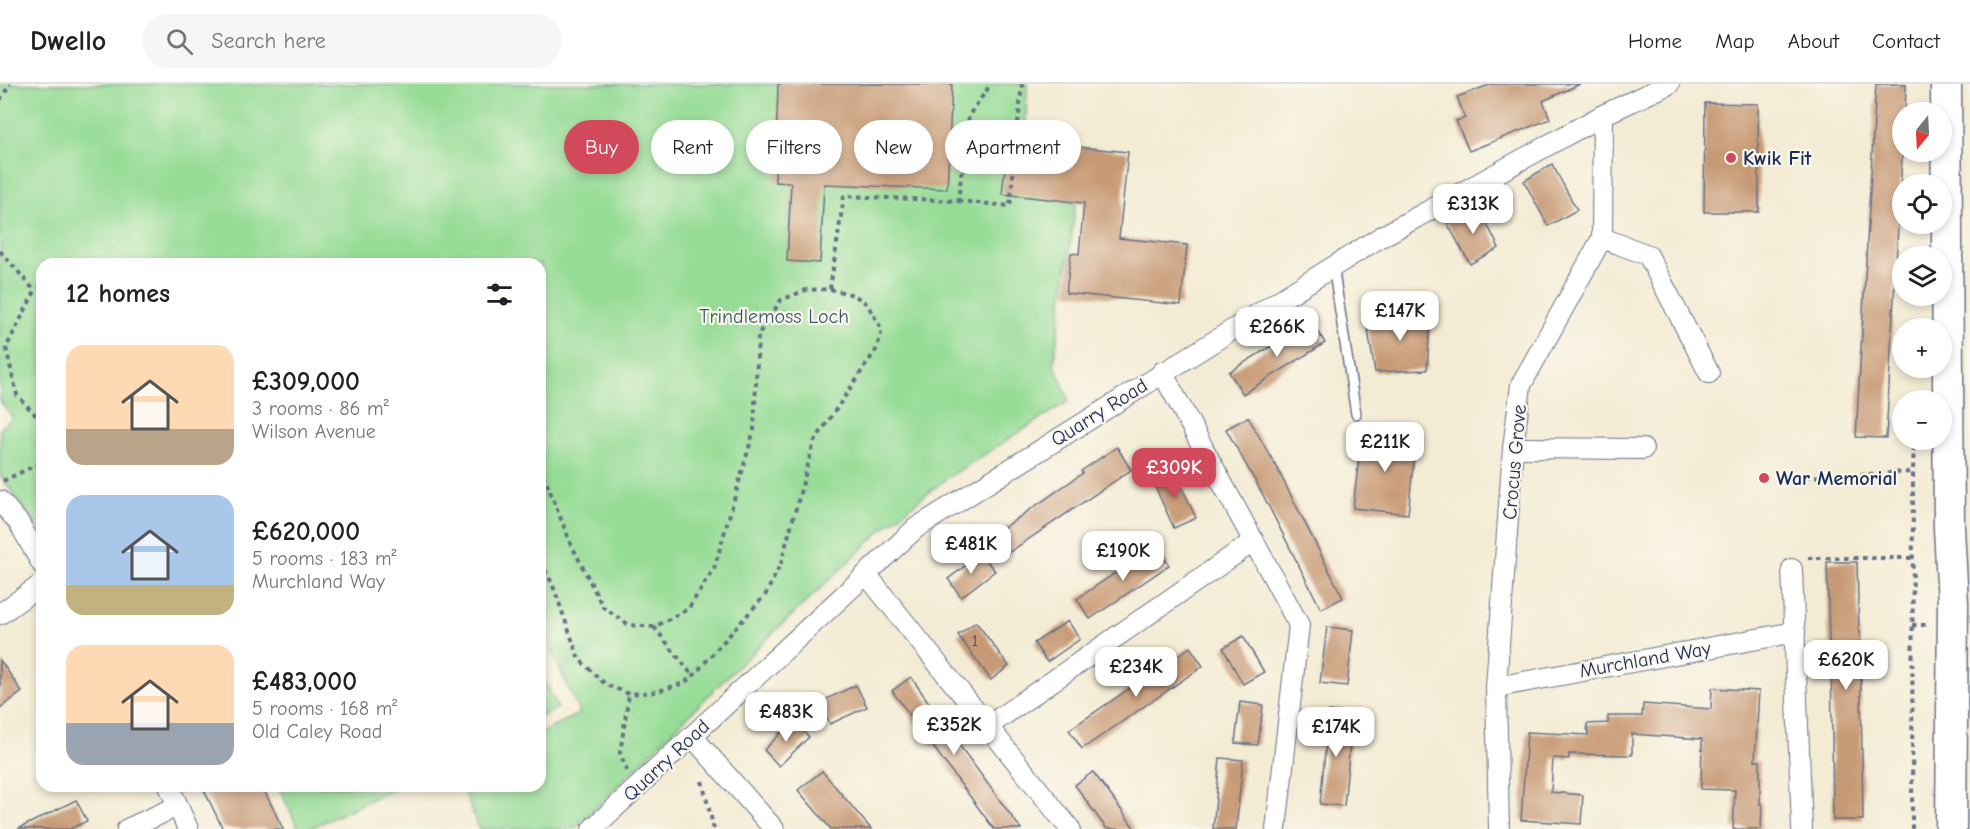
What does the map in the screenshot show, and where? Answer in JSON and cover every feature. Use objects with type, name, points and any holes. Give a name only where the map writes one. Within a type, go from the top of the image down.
[{"type":"main road","points":[[1946,84],[1961,604],[1952,716],[1954,821]]},
{"type":"main road","points":[[1952,716],[1970,690]]},
{"type":"street","name":"Quarry Road","points":[[592,829],[916,528],[1379,238],[1603,115],[1670,84]]},
{"type":"street","name":"Crocus Grove","points":[[1499,829],[1496,687],[1513,448],[1521,385],[1602,238],[1603,115]]},
{"type":"street","points":[[1602,238],[1648,255],[1709,373]]},
{"type":"street","points":[[1162,372],[1299,625],[1276,829]]},
{"type":"street","points":[[1513,448],[1643,448]]},
{"type":"street","points":[[0,501],[19,523],[36,553]]},
{"type":"street","points":[[988,726],[1254,541]]},
{"type":"street","points":[[1792,569],[1802,829]]},
{"type":"street","points":[[866,574],[1070,829]]},
{"type":"street","points":[[0,614],[36,588]]},
{"type":"street","name":"Murchland Way","points":[[1496,687],[1795,632]]},
{"type":"street","points":[[692,736],[774,829]]},
{"type":"street","points":[[172,792],[188,829]]},
{"type":"street","points":[[127,829],[178,806]]},
{"type":"lane","points":[[1333,266],[1356,414]]},
{"type":"path","points":[[0,100],[10,84]]},
{"type":"path","points":[[958,201],[969,115],[991,84]]},
{"type":"path","points":[[830,289],[844,196],[958,201],[1010,206],[1022,84]]},
{"type":"path","points":[[0,251],[35,291],[6,348],[17,395],[36,416]]},
{"type":"path","points":[[546,481],[570,542],[603,607],[629,625],[654,627],[688,609],[714,569],[753,430],[758,335],[781,300],[806,290],[830,289],[854,295],[867,304],[882,330],[876,351],[814,442],[781,563],[766,594],[693,676],[684,683],[655,692],[629,694],[605,684],[579,659],[546,572]]},
{"type":"path","points":[[1912,829],[1914,450]]},
{"type":"path","points":[[0,482],[36,465]]},
{"type":"path","points":[[1779,478],[1913,472]]},
{"type":"path","points":[[1792,569],[1801,558],[1912,558]]},
{"type":"path","points":[[654,627],[693,676]]},
{"type":"path","points":[[629,694],[620,753],[624,767],[638,786]]},
{"type":"green space","name":"Trindlemoss Loch","points":[[0,84],[1027,84],[1026,120],[945,120],[945,174],[1049,174],[1078,187],[1054,363],[1069,401],[953,474],[882,530],[733,671],[574,829],[479,829],[464,792],[546,792],[546,731],[580,713],[546,638],[546,258],[36,258],[36,525],[0,475],[0,429],[13,418],[0,401]]},
{"type":"green space","points":[[546,683],[558,708],[546,714]]},
{"type":"green space","points":[[281,792],[386,792],[309,829],[299,829]]},
{"type":"building","points":[[778,84],[952,84],[950,120],[945,120],[947,189],[824,184],[820,263],[787,261],[791,183],[775,182],[775,174],[842,174],[842,120],[777,120]]},
{"type":"building","points":[[1492,84],[1580,84],[1543,101],[1550,119],[1469,151],[1456,121],[1465,118],[1457,97]]},
{"type":"building","points":[[1876,84],[1906,84],[1905,102],[1892,102],[1892,162],[1902,162],[1901,174],[1892,174],[1892,234],[1898,234],[1897,246],[1892,246],[1894,306],[1886,438],[1856,437]]},
{"type":"building","name":"Kwik Fit","points":[[1705,103],[1758,104],[1759,212],[1704,212]]},
{"type":"building","points":[[1081,147],[1128,152],[1119,238],[1187,245],[1181,305],[1066,293],[1071,253],[1079,254],[1084,203],[1002,194],[1004,174],[1081,174]]},
{"type":"building","points":[[1552,164],[1577,210],[1548,226],[1524,181]]},
{"type":"building","points":[[1478,206],[1499,248],[1470,264],[1446,221]]},
{"type":"building","points":[[1431,310],[1427,370],[1375,372],[1366,319]]},
{"type":"building","points":[[1312,321],[1325,343],[1243,394],[1229,372]]},
{"type":"building","points":[[1248,417],[1277,468],[1343,598],[1321,609],[1263,495],[1226,429]]},
{"type":"building","points":[[1362,432],[1416,438],[1408,514],[1353,508]]},
{"type":"building","points":[[1117,447],[1131,470],[1005,555],[992,536]]},
{"type":"building","points":[[1174,470],[1196,518],[1174,528],[1152,480]]},
{"type":"building","points":[[1155,546],[1169,565],[1090,619],[1077,599]]},
{"type":"building","points":[[981,554],[995,571],[961,597],[948,579]]},
{"type":"building","points":[[1827,562],[1857,562],[1863,820],[1833,820],[1831,643],[1829,643]]},
{"type":"building","points":[[1068,621],[1080,639],[1047,662],[1034,643]]},
{"type":"building","points":[[976,622],[1009,666],[991,680],[958,635]]},
{"type":"building","points":[[1327,627],[1353,630],[1347,686],[1320,683]]},
{"type":"building","points":[[1243,636],[1264,672],[1243,684],[1223,648]]},
{"type":"building","points":[[1190,647],[1203,666],[1082,749],[1069,730]]},
{"type":"building","points":[[0,660],[22,692],[0,708]]},
{"type":"building","points":[[911,677],[1021,829],[994,829],[892,691]]},
{"type":"building","points":[[856,685],[867,707],[830,724],[820,702]]},
{"type":"building","points":[[1712,688],[1759,691],[1755,761],[1760,761],[1761,829],[1733,829],[1735,790],[1701,789],[1702,739],[1632,734],[1632,755],[1569,754],[1569,759],[1553,758],[1551,792],[1583,795],[1581,824],[1521,820],[1527,732],[1588,735],[1587,724],[1608,723],[1608,716],[1642,716],[1643,704],[1711,709]]},
{"type":"building","points":[[1240,702],[1263,705],[1258,745],[1235,743]]},
{"type":"building","points":[[1329,711],[1353,713],[1344,806],[1320,804]]},
{"type":"building","points":[[793,721],[809,737],[779,766],[764,750]]},
{"type":"building","points":[[1220,758],[1243,760],[1236,829],[1213,829]]},
{"type":"building","points":[[822,771],[871,829],[831,829],[798,790]]},
{"type":"building","points":[[1093,772],[1135,829],[1107,829],[1100,820],[1075,785]]},
{"type":"building","points":[[205,792],[265,792],[283,829],[223,829]]},
{"type":"building","points":[[76,800],[87,821],[70,829],[18,829]]},
{"type":"place","name":"Kwik Fit","points":[[1731,158]]},
{"type":"place","name":"War Memorial","points":[[1764,478]]}]
